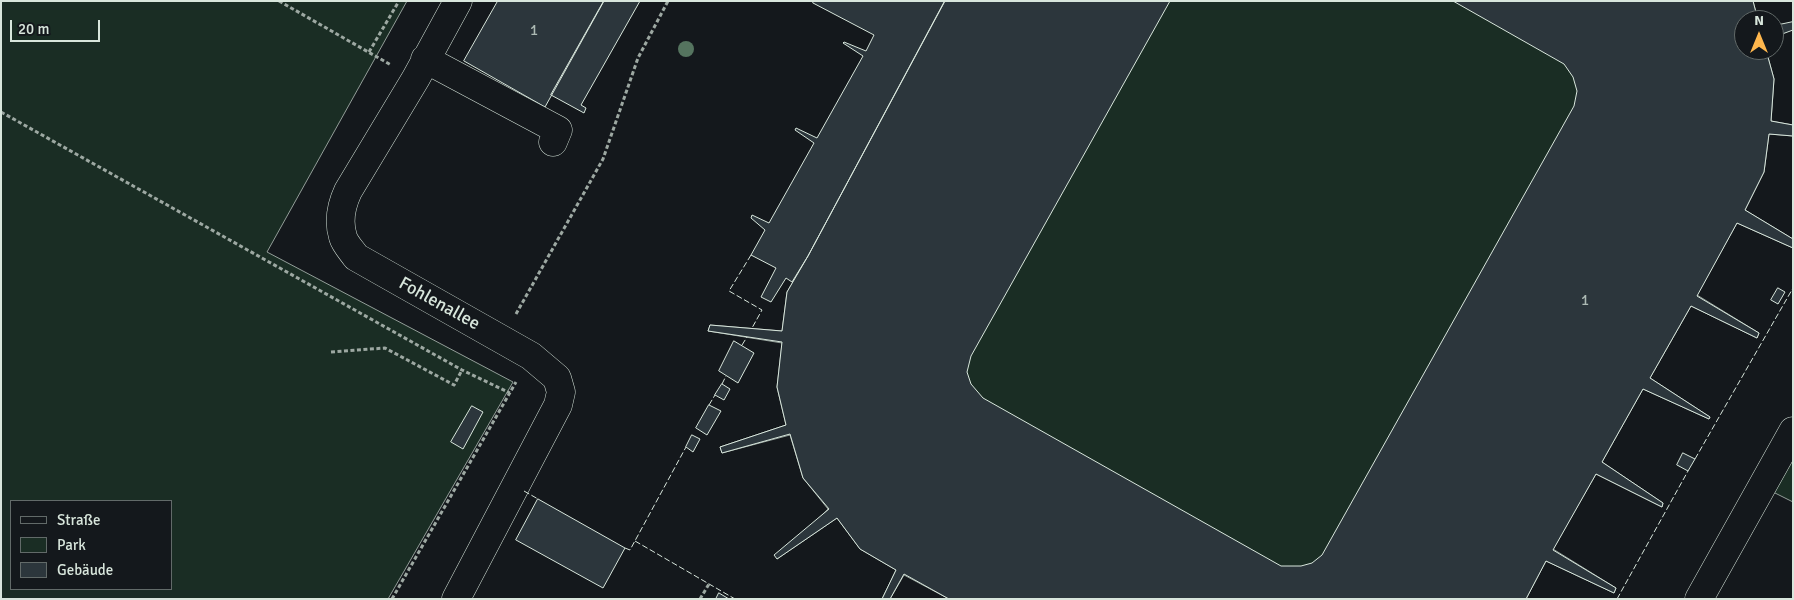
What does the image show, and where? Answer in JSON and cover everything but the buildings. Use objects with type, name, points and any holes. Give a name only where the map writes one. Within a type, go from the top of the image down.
[{"type":"street","name":"Fohlenallee","points":[[456,599],[565,394],[557,378],[531,356],[356,257],[343,238],[340,214],[343,201],[458,1]]},
{"type":"street","points":[[425,59],[558,130],[553,142]]},
{"type":"street","points":[[1699,599],[1793,431]]},
{"type":"path","points":[[279,1],[376,56]]},
{"type":"path","points":[[369,52],[398,1]]},
{"type":"path","points":[[502,339],[603,159],[638,58],[668,1]]},
{"type":"path","points":[[1,112],[462,370],[510,393]]},
{"type":"path","points":[[331,352],[385,348],[454,385],[462,370]]},
{"type":"path","points":[[392,599],[531,356]]},
{"type":"path","points":[[700,599],[709,584]]},
{"type":"green space","points":[[1,1],[407,1],[267,252],[513,382],[388,599],[1,599]]},
{"type":"green space","points":[[945,1],[1753,1],[1755,10],[1734,10],[1734,60],[1769,60],[1774,79],[1771,121],[1793,125],[1793,136],[1769,134],[1764,172],[1745,210],[1793,239],[1793,248],[1737,223],[1697,295],[1759,333],[1757,338],[1691,306],[1650,378],[1710,417],[1709,419],[1643,389],[1602,462],[1663,503],[1662,507],[1596,474],[1553,549],[1616,588],[1614,593],[1546,561],[1526,599],[949,599],[904,575],[890,599],[882,599],[896,570],[860,549],[837,518],[777,559],[828,509],[803,478],[790,435],[722,453],[720,447],[786,425],[777,387],[782,343],[708,331],[710,325],[782,331],[787,292]]},
{"type":"green space","points":[[1793,457],[1793,502],[1773,492]]},
{"type":"fence","points":[[751,255],[729,291],[762,310],[752,328]]},
{"type":"fence","points":[[1695,459],[1793,288]]},
{"type":"fence","points":[[742,345],[747,337]]},
{"type":"fence","points":[[722,384],[726,376]]},
{"type":"fence","points":[[709,405],[715,395]]},
{"type":"fence","points":[[625,548],[630,550],[686,447]]},
{"type":"fence","points":[[1617,599],[1688,471]]},
{"type":"fence","points":[[524,491],[538,499]]},
{"type":"fence","points":[[635,541],[735,599]]}]
